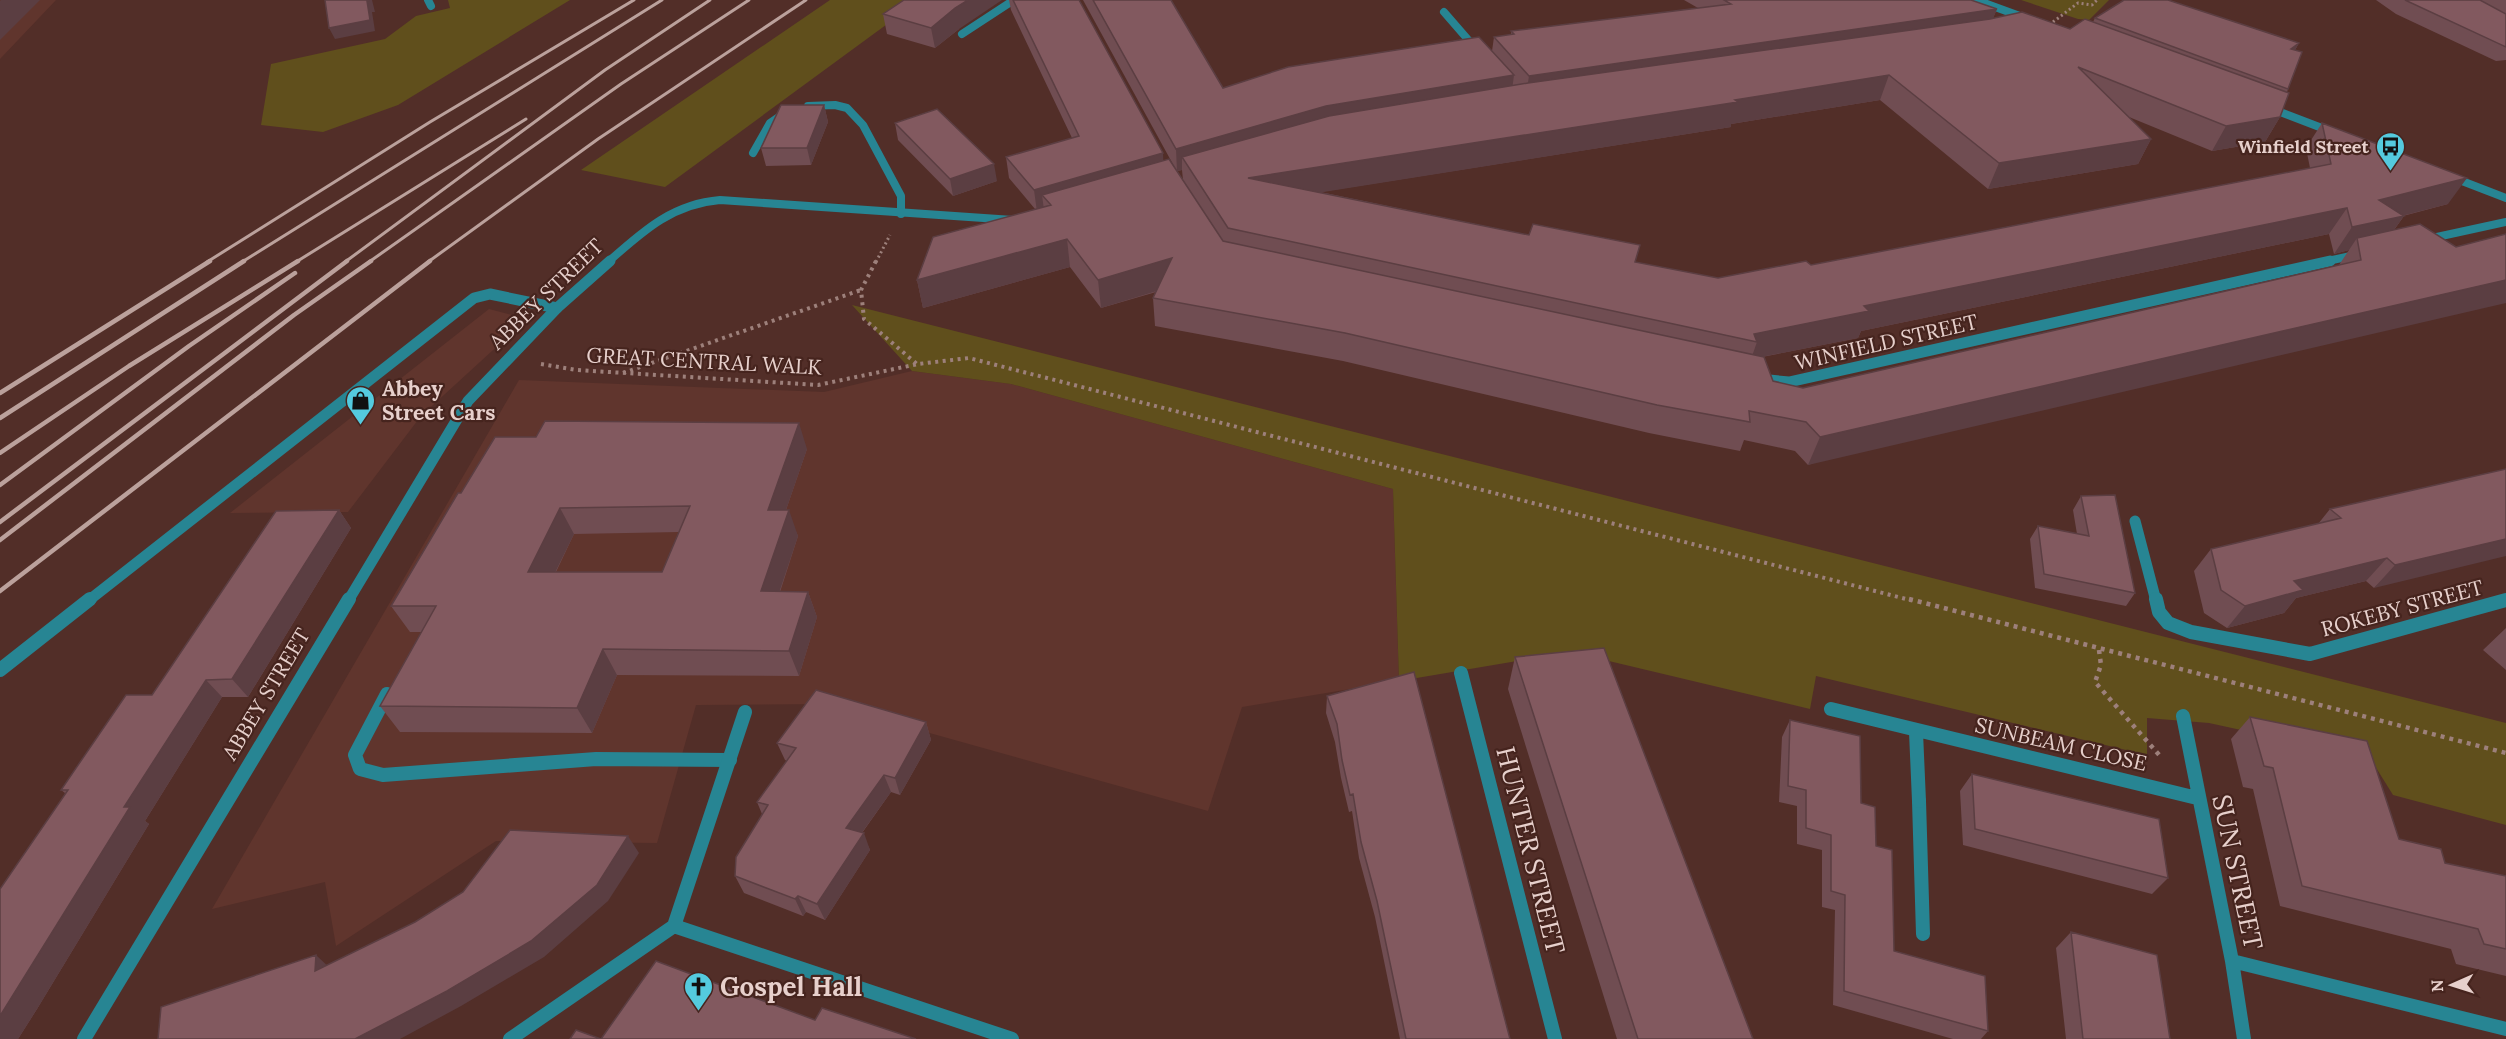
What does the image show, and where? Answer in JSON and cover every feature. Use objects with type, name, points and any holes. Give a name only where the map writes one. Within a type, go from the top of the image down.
[{"type":"street","points":[[963,34],[1014,0]]},
{"type":"street","points":[[1976,0],[2048,26]]},
{"type":"street","points":[[1443,12],[1487,61]]},
{"type":"street","points":[[2020,25],[2029,19]]},
{"type":"street","points":[[2258,104],[2343,136]]},
{"type":"street","points":[[753,153],[770,123],[789,111],[809,106],[835,105],[847,108],[863,125],[901,196],[901,214]]},
{"type":"street","points":[[2439,172],[2506,198]]},
{"type":"street","name":"ABBEY STREET","points":[[84,1039],[468,401],[557,308],[643,231],[667,214],[698,202],[720,200],[1027,221]]},
{"type":"street","points":[[2414,242],[2506,222]]},
{"type":"street","name":"WINFIELD STREET","points":[[1751,378],[1790,382],[2367,253]]},
{"type":"street","points":[[0,670],[474,298],[490,294],[557,308]]},
{"type":"street","name":"ROKEBY STREET","points":[[2135,521],[2158,612],[2168,623],[2191,632],[2310,654],[2506,600]]},
{"type":"street","name":"HUNTER STREET","points":[[1461,673],[1555,1039]]},
{"type":"street","points":[[390,688],[355,755],[360,770],[383,775],[596,759],[730,760]]},
{"type":"street","name":"SUNBEAM CLOSE","points":[[1831,709],[1916,732],[2198,798]]},
{"type":"street","points":[[510,1039],[531,1027],[674,926],[746,711]]},
{"type":"street","name":"SUN STREET","points":[[2183,716],[2232,962],[2244,1039]]},
{"type":"street","points":[[1916,732],[1923,934]]},
{"type":"street","points":[[674,926],[1012,1039]]},
{"type":"street","points":[[2232,962],[2506,1029]]},
{"type":"path","points":[[2070,0],[2092,4],[2097,0]]},
{"type":"path","points":[[2048,26],[2078,3]]},
{"type":"path","points":[[901,214],[861,291],[864,319],[918,364]]},
{"type":"path","points":[[621,374],[861,291]]},
{"type":"path","name":"GREAT CENTRAL WALK","points":[[507,359],[621,374],[818,386],[918,364],[969,357],[2099,650]]},
{"type":"path","points":[[2198,798],[2095,682],[2101,664],[2099,650],[2506,753]]},
{"type":"shaded area","points":[[0,0],[56,0],[0,59]]},
{"type":"shaded area","points":[[448,0],[570,0],[398,105],[323,132],[261,125],[271,64],[385,39],[416,16],[450,8]]},
{"type":"shaded area","points":[[830,0],[920,0],[665,187],[581,170]]},
{"type":"shaded area","points":[[2021,0],[2109,0],[2089,20],[2078,19]]},
{"type":"shaded area","points":[[852,305],[2506,723],[2506,825],[2393,795],[2370,758],[2209,723],[2147,718],[2147,755],[1816,676],[1810,709],[1571,652],[1399,681],[1393,489],[1011,384],[912,371]]},
{"type":"shaded area","points":[[489,309],[527,319],[421,416],[348,512],[230,513]]},
{"type":"shaded area","points":[[912,371],[1011,384],[1393,489],[1399,681],[1242,707],[1208,811],[826,704],[696,705],[657,843],[496,841],[336,946],[325,882],[212,909],[519,380],[824,392]]},
{"type":"building","points":[[325,0],[369,0],[367,1],[370,20],[329,28]]},
{"type":"building","points":[[904,0],[968,0],[931,28],[883,14]]},
{"type":"building","points":[[1013,0],[1079,0],[1163,153],[1034,190],[1006,157],[1079,136]]},
{"type":"building","points":[[1093,0],[1171,0],[1223,88],[1288,67],[1479,37],[1514,75],[1326,106],[1176,149]]},
{"type":"building","points":[[1724,0],[1971,0],[1997,9],[1529,76],[1494,37],[1514,34],[1511,31],[1731,4]]},
{"type":"building","points":[[2124,0],[2168,0],[2299,43],[2291,49],[2302,52],[2288,89],[2095,18]]},
{"type":"building","points":[[2405,0],[2480,0],[2506,14],[2506,47]]},
{"type":"building","points":[[2022,12],[2070,29],[2085,19],[2289,93],[2280,117],[2226,126],[2078,67],[2151,139],[1999,163],[1889,75],[1735,100],[1738,102],[1248,178],[1529,235],[1533,224],[1640,245],[1635,262],[1718,278],[1806,261],[1811,265],[2331,164],[2322,123],[2467,178],[2379,200],[2404,216],[2352,227],[2347,208],[1864,306],[1869,311],[1754,334],[1757,342],[1228,228],[1182,157],[1329,116],[1528,83],[1990,19]]},
{"type":"building","points":[[781,105],[824,105],[807,148],[761,148]]},
{"type":"building","points":[[937,109],[994,164],[950,179],[895,123]]},
{"type":"building","points":[[1169,159],[1223,241],[1764,357],[1773,381],[1803,388],[2361,260],[2357,238],[2420,224],[2456,247],[2506,234],[2506,280],[1820,437],[1806,422],[1749,411],[1750,422],[1657,405],[1345,333],[1153,298],[1172,258],[1098,280],[1067,239],[917,280],[933,237],[1051,205],[1042,195]]},
{"type":"building","points":[[545,421],[799,423],[768,510],[789,510],[761,591],[808,592],[789,651],[603,649],[577,708],[380,706],[436,606],[391,606],[458,493],[461,493],[495,437],[536,437]],"holes":[[[690,506],[662,572],[528,572],[560,508]]]},
{"type":"building","points":[[2506,469],[2506,539],[2395,565],[2387,558],[2294,581],[2303,590],[2245,606],[2221,590],[2211,549],[2341,518],[2330,509]]},
{"type":"building","points":[[2115,495],[2135,593],[2044,574],[2038,526],[2089,536],[2081,496]]},
{"type":"building","points":[[339,510],[232,679],[206,680],[124,807],[130,807],[0,1016],[0,889],[68,790],[61,790],[126,695],[152,695],[276,511]]},
{"type":"building","points":[[1604,648],[1753,1039],[1638,1039],[1515,657]]},
{"type":"building","points":[[1414,672],[1510,1039],[1406,1039],[1377,901],[1361,842],[1353,794],[1350,795],[1342,760],[1337,724],[1327,696]]},
{"type":"building","points":[[816,690],[926,722],[895,778],[884,775],[846,828],[864,833],[817,904],[798,896],[795,899],[735,876],[736,857],[768,805],[757,802],[796,748],[777,743]]},
{"type":"building","points":[[2250,717],[2367,741],[2399,839],[2441,849],[2445,863],[2506,876],[2506,949],[2484,944],[2478,929],[2302,886],[2273,768],[2264,766]]},
{"type":"building","points":[[1790,720],[1860,736],[1861,803],[1875,807],[1876,846],[1892,850],[1894,951],[1985,976],[1988,1031],[1844,991],[1845,895],[1831,891],[1831,835],[1806,828],[1806,790],[1788,786]]},
{"type":"building","points":[[1972,774],[2159,819],[2168,878],[1975,829]]},
{"type":"building","points":[[510,830],[628,836],[597,885],[531,941],[447,991],[355,1039],[158,1039],[161,1007],[316,955],[315,971],[415,922],[463,892]]},
{"type":"building","points":[[2071,932],[2157,955],[2170,1039],[2083,1039]]},
{"type":"building","points":[[656,961],[815,1020],[822,1008],[916,1039],[601,1039]]},
{"type":"building","points":[[576,1030],[601,1039],[570,1039]]},
{"type":"railway","points":[[207,262],[430,122],[634,0]]},
{"type":"railway","points":[[242,262],[662,0]]},
{"type":"railway","points":[[345,262],[605,70],[710,0]]},
{"type":"railway","points":[[369,262],[621,84],[749,0]]},
{"type":"railway","points":[[428,262],[598,139],[806,0]]},
{"type":"railway","points":[[296,262],[526,119]]},
{"type":"railway","points":[[0,393],[210,261]]},
{"type":"railway","points":[[0,418],[244,261]]},
{"type":"railway","points":[[0,453],[129,366],[298,261]]},
{"type":"railway","points":[[0,522],[347,261]]},
{"type":"railway","points":[[0,540],[294,315],[371,261]]},
{"type":"railway","points":[[0,591],[430,261]]},
{"type":"railway","points":[[0,485],[189,346],[295,273]]},
{"type":"place","name":"Winfield Street","points":[[2390,172]]},
{"type":"place","name":"Abbey Street Cars","points":[[361,426]]},
{"type":"place","name":"Gospel Hall","points":[[699,1012]]}]
